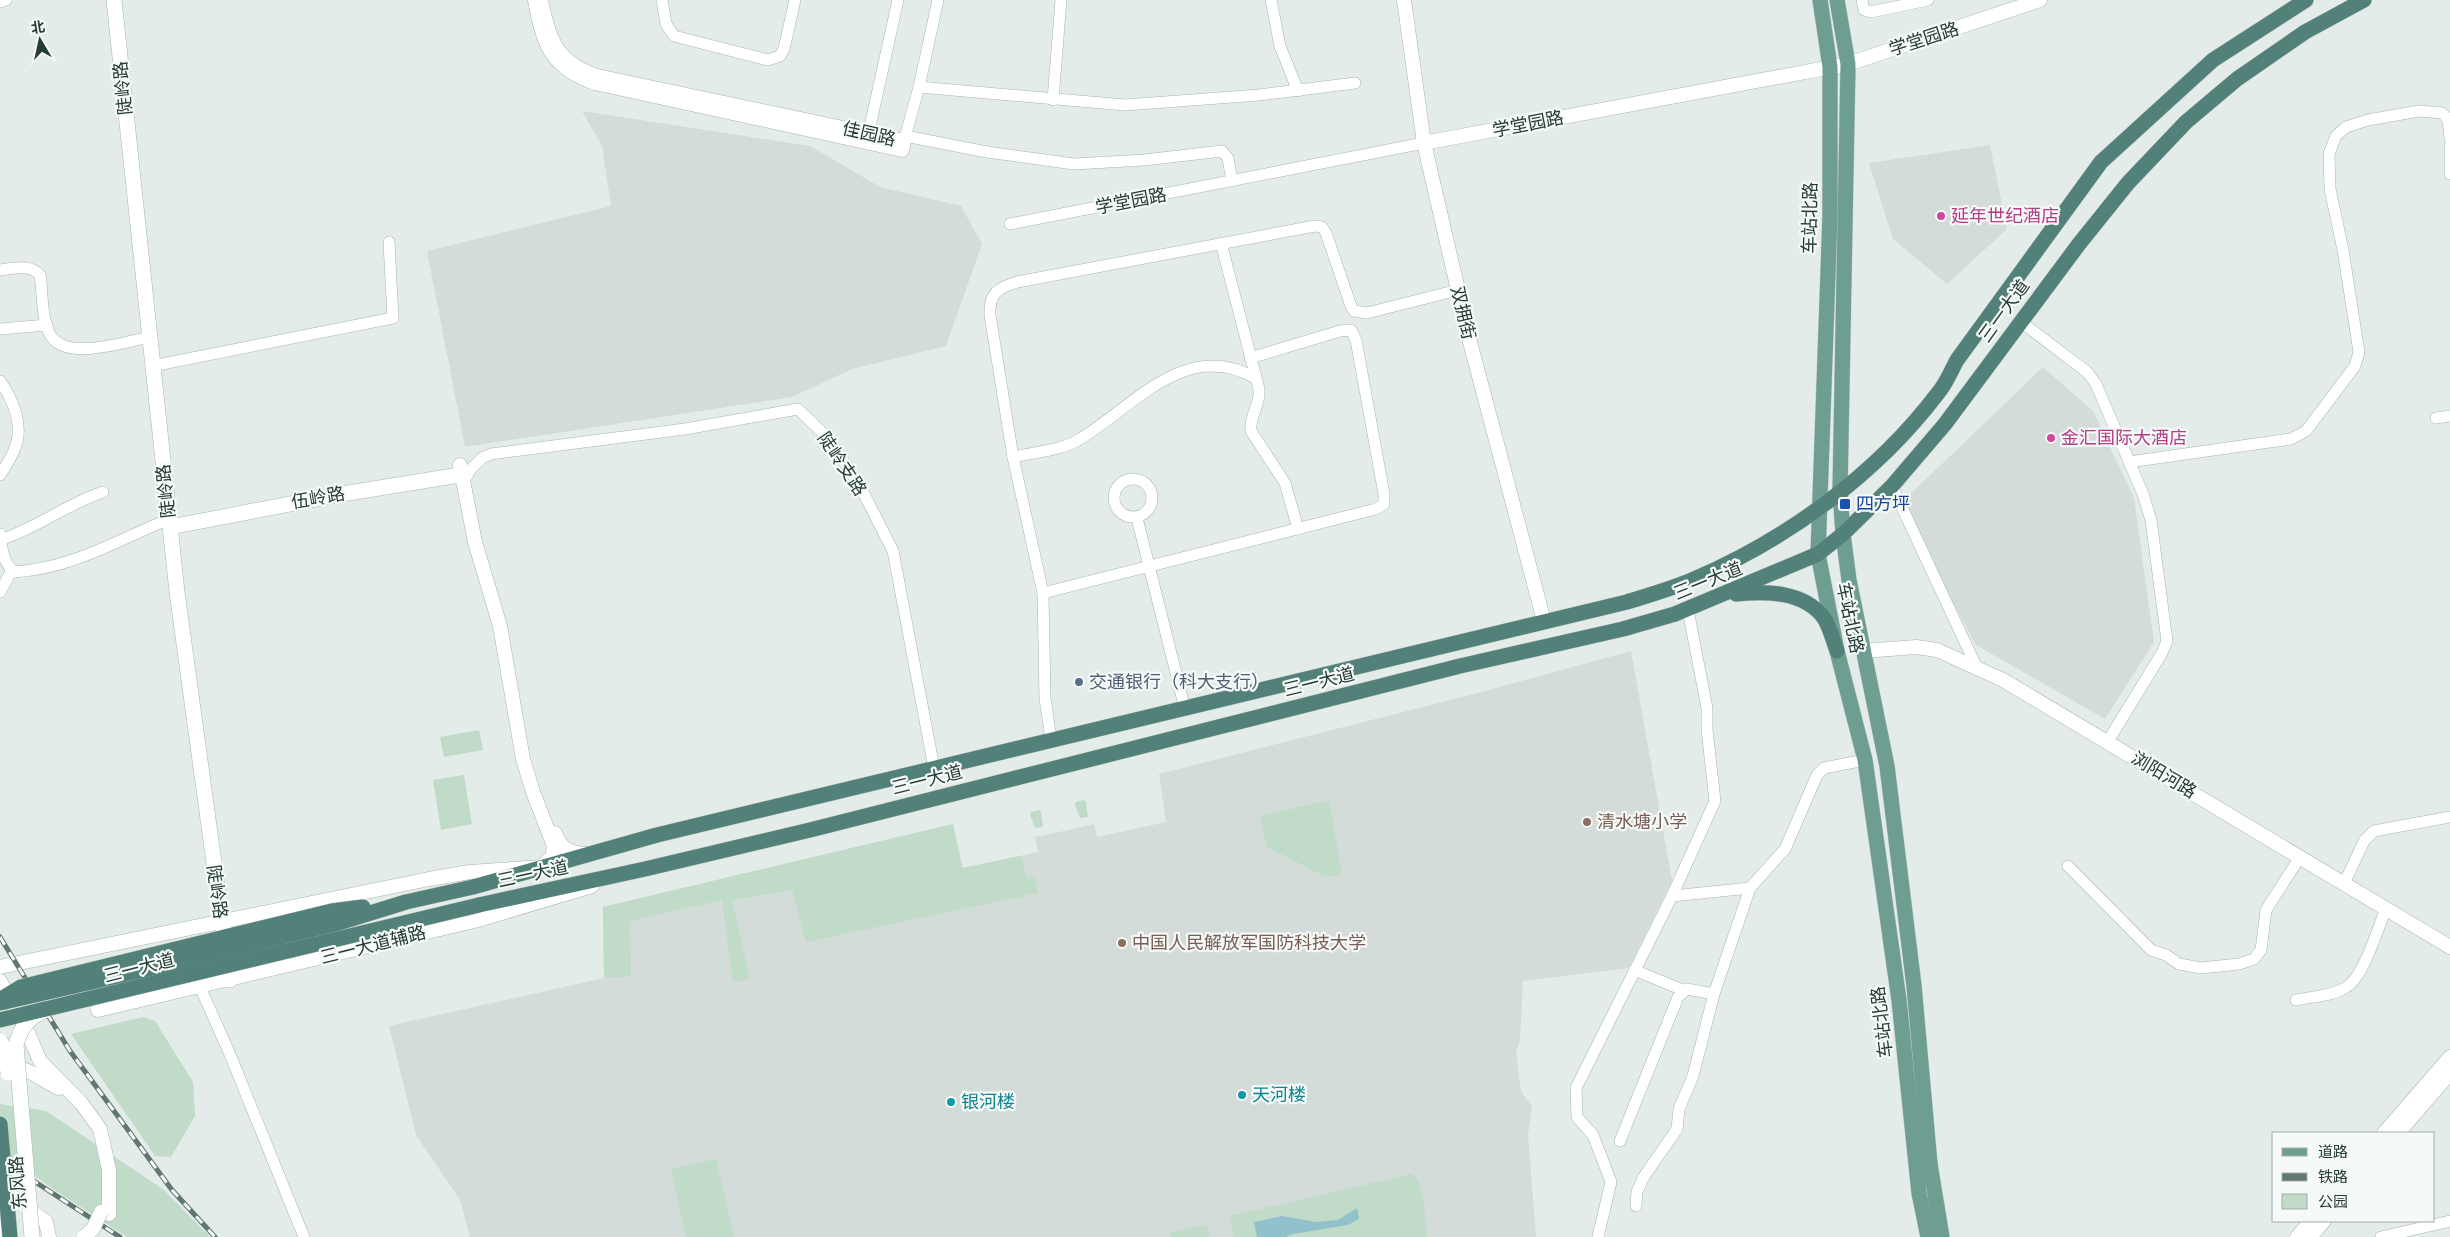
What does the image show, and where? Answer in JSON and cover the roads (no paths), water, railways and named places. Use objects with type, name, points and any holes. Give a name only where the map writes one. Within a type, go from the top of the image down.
[{"type":"highway","name":"三一大道","points":[[0,1020],[479,905],[810,830],[1460,666],[1623,629],[1688,610],[1724,595],[1818,554],[1843,534],[1892,486],[1945,424],[2020,321],[2128,183],[2186,122],[2237,79],[2297,37],[2364,0]]},
{"type":"highway","name":"三一大道","points":[[0,1003],[335,924],[406,902],[473,886],[656,835],[1627,602],[1690,581],[1745,555],[1818,508],[1880,458],[1939,392],[1957,360],[2101,162],[2213,60],[2298,2]]},
{"type":"highway","points":[[1724,595],[1747,593],[1792,596],[1812,606],[1824,618],[1837,651]]},
{"type":"highway","points":[[0,1003],[14,991],[33,984],[332,911],[406,902]]},
{"type":"highway","points":[[0,1124],[10,1237]]},
{"type":"main road","name":"陡岭路","points":[[114,0],[149,337],[157,365]]},
{"type":"main road","name":"陡岭路","points":[[124,0],[157,365],[174,522],[234,979]]},
{"type":"main road","name":"车站北路","points":[[1820,0],[1830,67],[1830,216],[1823,438],[1818,508],[1818,554],[1837,651],[1865,760],[1899,1000],[1919,1192],[1928,1237]]},
{"type":"main road","name":"车站北路","points":[[1836,0],[1848,64],[1840,491],[1843,534],[1863,651],[1887,766],[1914,986],[1930,1164],[1942,1237]]},
{"type":"main road","name":"伍岭路","points":[[174,522],[342,494],[463,469]]},
{"type":"main road","points":[[32,1237],[16,1045],[20,1032],[28,1022],[39,1013],[50,1008]]},
{"type":"main road","name":"东风路","points":[[0,1041],[6,1054],[23,1237]]},
{"type":"street","points":[[0,2],[6,0]]},
{"type":"street","name":"佳园路","points":[[535,0],[541,32],[550,51],[567,70],[579,77],[595,83],[867,138]]},
{"type":"street","name":"佳园路","points":[[541,0],[548,32],[556,48],[568,61],[581,70],[597,76],[867,138],[902,150],[904,139]]},
{"type":"street","points":[[662,0],[666,24],[674,36],[768,60],[780,56],[784,49],[795,0]]},
{"type":"street","points":[[867,138],[898,0]]},
{"type":"street","points":[[938,0],[919,87],[904,139],[1074,164],[1144,160],[1222,151],[1228,158],[1232,181]]},
{"type":"street","points":[[1053,100],[1061,0]]},
{"type":"street","points":[[1271,0],[1280,46],[1298,91]]},
{"type":"street","name":"双拥街","points":[[1404,0],[1424,143],[1458,290],[1544,622]]},
{"type":"street","points":[[1862,0],[1864,10],[1871,12],[1928,0]]},
{"type":"street","name":"学堂园路","points":[[1010,224],[1424,143],[1848,64],[2040,0]]},
{"type":"street","points":[[919,87],[1125,105],[1298,91],[1354,83]]},
{"type":"street","points":[[2129,462],[2291,439],[2306,431],[2355,366],[2359,352],[2343,250],[2330,189],[2329,154],[2336,136],[2346,127],[2368,120],[2428,110],[2442,113],[2448,119],[2450,138]]},
{"type":"street","points":[[2450,145],[2450,174]]},
{"type":"street","points":[[1050,739],[1044,689],[1042,593],[1013,457],[990,315],[989,303],[992,297],[1006,286],[1017,282],[1315,226],[1322,227],[1326,233],[1351,306],[1360,313]]},
{"type":"street","points":[[157,365],[393,318],[389,242]]},
{"type":"street","points":[[1221,243],[1260,394],[1250,424],[1251,431],[1285,483],[1298,529]]},
{"type":"street","points":[[0,270],[16,268],[37,271],[40,275],[50,335],[56,343],[67,348],[96,348],[149,337]]},
{"type":"street","points":[[1351,330],[1360,313],[1458,290]]},
{"type":"street","points":[[2020,321],[2087,372],[2096,384],[2151,520],[2167,641],[2162,653],[2108,741]]},
{"type":"street","points":[[0,329],[47,325]]},
{"type":"street","points":[[1250,358],[1340,331],[1351,330]]},
{"type":"street","points":[[1042,593],[1376,509],[1384,504],[1384,494],[1356,340],[1351,330]]},
{"type":"street","points":[[1013,457],[1063,446],[1080,439],[1152,386],[1176,374],[1203,368],[1229,367],[1240,369],[1255,378]]},
{"type":"street","points":[[0,381],[13,403],[18,439],[15,449],[0,475]]},
{"type":"street","name":"陡岭支路","points":[[463,469],[490,454],[685,430],[798,409],[830,440],[862,490],[893,551],[934,768]]},
{"type":"street","points":[[2436,418],[2450,416]]},
{"type":"street","points":[[463,469],[484,557],[505,625],[532,774],[560,844],[563,848],[574,853],[589,854]]},
{"type":"street","points":[[0,967],[429,878],[470,872],[541,867],[552,857],[554,846],[527,776],[500,626],[475,542],[463,469]]},
{"type":"street","points":[[1892,486],[1978,668]]},
{"type":"street","points":[[103,492],[74,504],[28,531],[0,538],[4,557],[12,570],[14,572],[47,568],[76,561],[174,522]]},
{"type":"street","points":[[1137,518],[1185,708]]},
{"type":"street","points":[[0,592],[12,570]]},
{"type":"street","points":[[1598,1237],[1611,1182],[1593,1135],[1577,1117],[1576,1088],[1672,896],[1715,801],[1707,730],[1707,708],[1688,610]]},
{"type":"street","name":"浏阳河路","points":[[1863,651],[1916,647],[1936,650],[2003,680],[2450,947]]},
{"type":"street","points":[[1636,1206],[1643,1178],[1677,1128],[1679,1109],[1693,1076],[1714,994],[1750,888],[1785,849],[1817,775],[1824,768],[1865,760]]},
{"type":"street","points":[[2344,884],[2364,841],[2374,831],[2450,817]]},
{"type":"street","points":[[2068,866],[2150,950],[2166,954],[2180,964],[2201,968],[2239,964],[2254,959],[2261,950],[2266,910],[2300,857]]},
{"type":"street","name":"三一大道辅路","points":[[98,1010],[478,920],[554,899],[644,869]]},
{"type":"street","points":[[1672,896],[1750,888]]},
{"type":"street","points":[[2296,1000],[2344,989],[2354,982],[2360,973],[2386,909]]},
{"type":"street","points":[[1634,970],[1683,990],[1691,988],[1714,994]]},
{"type":"street","points":[[0,982],[29,1035],[40,1061],[82,1104],[102,1135],[109,1170],[105,1213],[95,1237]]},
{"type":"street","points":[[200,987],[229,1052],[304,1237]]},
{"type":"street","points":[[1620,1141],[1678,997],[1683,990]]},
{"type":"street","points":[[0,993],[7,998],[21,998]]},
{"type":"street","points":[[0,1055],[35,1066],[58,1079]]},
{"type":"street","points":[[2385,1132],[2450,1057]]},
{"type":"street","points":[[0,1061],[32,1072],[53,1084],[72,1101],[89,1123],[103,1162],[105,1213],[93,1229],[84,1237]]},
{"type":"street","points":[[2399,1132],[2450,1073]]},
{"type":"street","points":[[0,1188],[46,1222],[48,1237]]},
{"type":"street","points":[[30,1211],[37,1227],[48,1237]]},
{"type":"street","points":[[0,1220],[2,1237]]},
{"type":"street","points":[[2381,1237],[2450,1221]]},
{"type":"street","points":[[2297,1237],[2310,1222]]},
{"type":"street","points":[[2310,1237],[2323,1222]]},
{"type":"water","points":[[1357,1208],[1359,1219],[1348,1225],[1293,1234],[1286,1237],[1257,1237],[1254,1222],[1282,1216],[1316,1222],[1338,1220]]},
{"type":"railway","points":[[0,937],[70,1051],[172,1190],[215,1237]]},
{"type":"railway","points":[[0,1159],[120,1237]]},
{"type":"place","name":"延年世纪酒店","points":[[1941,216]]},
{"type":"place","name":"金汇国际大酒店","points":[[2051,438]]},
{"type":"place","name":"四方坪","points":[[1845,504]]},
{"type":"place","name":"交通银行（科大支行）","points":[[1079,682]]},
{"type":"place","name":"清水塘小学","points":[[1587,822]]},
{"type":"place","name":"中国人民解放军国防科技大学","points":[[1122,943]]},
{"type":"place","name":"天河楼","points":[[1242,1095]]},
{"type":"place","name":"银河楼","points":[[951,1102]]}]
